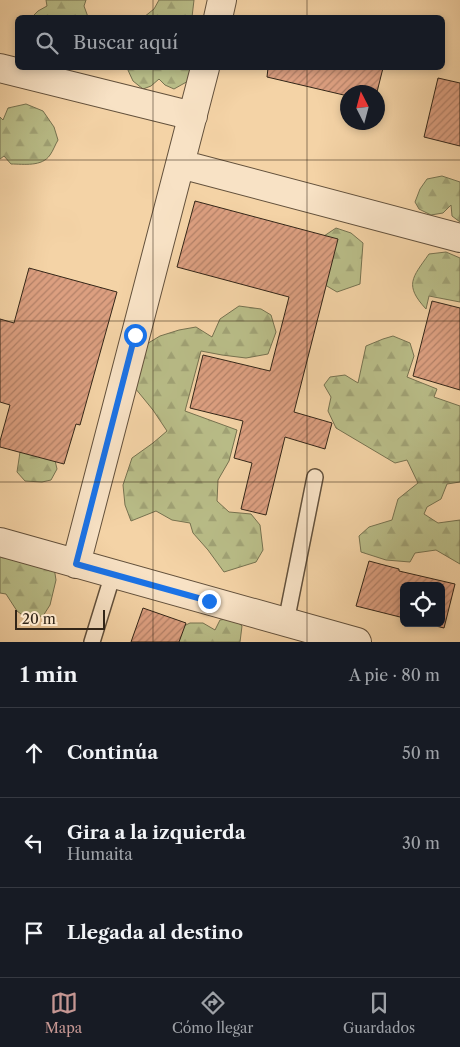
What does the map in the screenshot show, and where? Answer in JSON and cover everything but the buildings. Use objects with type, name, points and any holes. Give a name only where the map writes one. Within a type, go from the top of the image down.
[{"type":"street","points":[[219,15],[222,0]]},
{"type":"street","points":[[0,68],[193,116]]},
{"type":"street","points":[[76,564],[205,70]]},
{"type":"street","points":[[180,164],[460,238]]},
{"type":"street","points":[[0,542],[356,642]]},
{"type":"lane","points":[[286,622],[315,477]]},
{"type":"lane","points":[[92,642],[113,574]]},
{"type":"green space","points":[[46,0],[86,0],[84,6],[87,15],[34,15],[47,6]]},
{"type":"green space","points":[[159,0],[194,0],[192,15],[146,15],[154,9]]},
{"type":"green space","points":[[128,70],[192,70],[190,80],[174,89],[165,85],[159,79],[151,86],[143,89],[133,81]]},
{"type":"green space","points":[[26,104],[43,111],[54,127],[58,140],[47,159],[32,164],[11,164],[4,156],[0,159],[0,117],[3,120],[8,108]]},
{"type":"green space","points":[[442,176],[460,182],[460,222],[452,216],[451,205],[443,213],[431,215],[419,209],[415,202],[420,189],[427,179]]},
{"type":"green space","points":[[336,228],[351,233],[363,243],[360,284],[337,292],[315,279],[315,242]]},
{"type":"green space","points":[[446,252],[460,258],[460,302],[429,296],[426,309],[415,294],[413,282],[415,276],[429,254]]},
{"type":"green space","points":[[239,306],[261,309],[271,315],[276,332],[268,354],[246,358],[201,351],[185,411],[237,430],[229,461],[218,480],[217,501],[229,512],[251,514],[260,525],[263,550],[256,562],[224,572],[193,533],[190,523],[172,520],[156,511],[131,521],[125,505],[123,485],[132,458],[167,431],[135,388],[140,348],[160,336],[196,327],[212,337],[220,319]]},
{"type":"green space","points":[[393,336],[410,343],[414,356],[407,377],[437,389],[434,397],[460,406],[460,482],[447,484],[441,499],[427,507],[424,514],[438,523],[460,520],[460,564],[436,550],[415,553],[410,562],[386,560],[361,552],[359,536],[369,527],[392,520],[398,499],[418,483],[407,460],[395,463],[336,428],[328,411],[331,397],[324,385],[330,377],[345,375],[358,383],[366,346]]},
{"type":"green space","points":[[20,452],[54,456],[57,469],[51,480],[42,482],[25,481],[17,472]]},
{"type":"green space","points":[[0,552],[53,561],[56,580],[50,605],[43,616],[25,617],[17,611],[6,594],[0,593]]},
{"type":"green space","points":[[233,618],[242,626],[240,642],[164,642],[169,633],[190,623],[203,623],[215,630],[220,620]]},
{"type":"route","points":[[135,335],[76,564],[209,601]]}]
